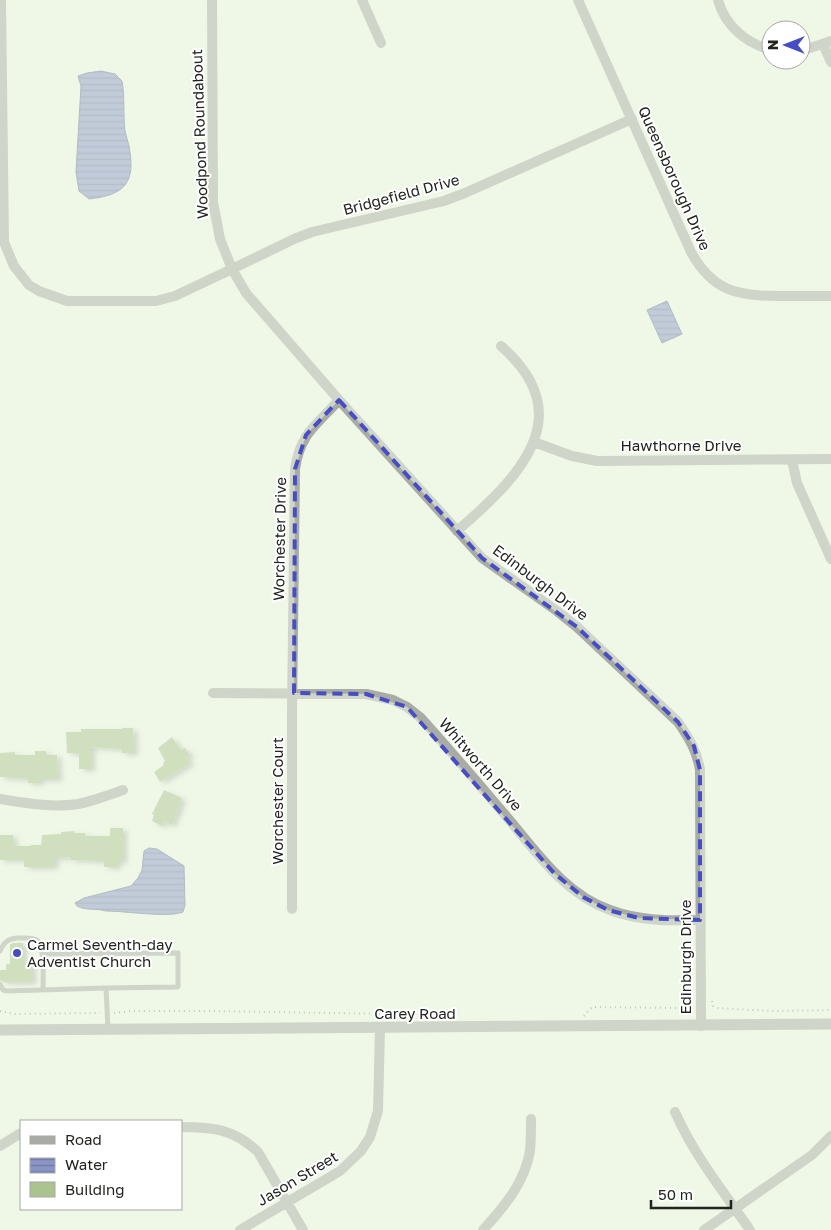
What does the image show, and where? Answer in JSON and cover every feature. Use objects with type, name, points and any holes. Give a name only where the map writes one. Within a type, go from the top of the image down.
[{"type":"street","points":[[1,0],[3,231],[7,252],[21,276],[29,285],[40,291],[67,301],[156,301],[175,296],[232,269]]},
{"type":"street","name":"Woodpond Roundabout","points":[[212,0],[213,202],[220,239],[232,269]]},
{"type":"street","points":[[362,0],[381,43]]},
{"type":"street","name":"Queensborough Drive","points":[[578,0],[691,252],[706,275],[720,286],[742,294],[763,296],[831,296]]},
{"type":"street","points":[[718,0],[726,18],[736,32],[761,47]]},
{"type":"street","points":[[811,48],[827,42],[831,62]]},
{"type":"street","name":"Bridgefield Drive","points":[[232,269],[312,232],[444,201],[632,119]]},
{"type":"street","name":"Edinburgh Drive","points":[[232,269],[246,293],[339,400],[482,558],[577,627],[678,722],[688,736],[698,758],[700,770],[701,1026]]},
{"type":"street","points":[[457,531],[484,508],[512,479],[534,442],[539,417],[534,388],[519,363],[501,346]]},
{"type":"street","name":"Worchester Drive","points":[[294,693],[296,458],[306,435],[339,400]]},
{"type":"street","name":"Hawthorne Drive","points":[[534,442],[572,456],[597,461],[831,460]]},
{"type":"street","points":[[792,460],[796,483],[831,559]]},
{"type":"street","name":"Whitworth Drive","points":[[213,693],[366,694],[393,700],[407,707],[421,718],[554,873],[583,897],[608,910],[639,918],[700,920]]},
{"type":"street","name":"Worchester Court","points":[[292,909],[292,713],[294,693]]},
{"type":"street","points":[[0,799],[56,806],[80,804],[123,790]]},
{"type":"street","name":"Carey Road","points":[[0,1030],[831,1024]]},
{"type":"street","name":"Jason Street","points":[[240,1230],[340,1171],[361,1151],[370,1137],[378,1111],[380,1028]]},
{"type":"street","points":[[675,1112],[695,1151],[750,1230]]},
{"type":"street","points":[[483,1230],[507,1202],[520,1182],[530,1149],[531,1120]]},
{"type":"street","points":[[182,1127],[207,1127],[230,1132],[239,1136],[258,1152],[303,1230]]},
{"type":"street","points":[[0,1146],[20,1134]]},
{"type":"street","points":[[704,1230],[812,1155],[831,1136]]},
{"type":"lane","points":[[0,951],[9,939],[35,939],[39,942],[42,954],[43,990]]},
{"type":"lane","points":[[0,984],[3,990],[7,991],[178,987],[178,953],[42,954]]},
{"type":"lane","points":[[106,988],[108,1030]]},
{"type":"path","points":[[583,1016],[592,1006],[681,1008],[688,1002],[688,998],[701,997],[710,997],[713,1006],[717,1008],[831,1010]]},
{"type":"path","points":[[208,1011],[462,1015]]},
{"type":"highlighted area","points":[[339,400],[482,558],[577,627],[678,722],[694,746],[700,770],[700,920],[639,918],[608,910],[583,897],[554,873],[407,707],[366,694],[294,693],[295,469],[306,435]]},
{"type":"water","points":[[101,71],[115,74],[122,81],[125,131],[129,146],[131,169],[125,185],[119,190],[101,197],[89,199],[79,191],[76,172],[81,86],[78,76]]},
{"type":"water","points":[[667,301],[682,334],[662,343],[647,310]]},
{"type":"water","points":[[149,848],[157,849],[184,866],[185,905],[183,912],[176,914],[146,914],[87,909],[77,906],[75,903],[84,898],[131,886],[142,870],[144,851]]},
{"type":"building","points":[[133,728],[134,753],[122,753],[122,749],[91,747],[91,769],[79,769],[79,753],[67,753],[66,732],[81,732],[81,729]]},
{"type":"building","points":[[172,737],[181,750],[185,748],[190,755],[186,757],[190,763],[160,782],[154,772],[164,765],[165,761],[158,748]]},
{"type":"building","points":[[35,751],[46,751],[46,755],[57,755],[58,779],[40,779],[40,783],[28,783],[28,779],[0,777],[0,753],[15,752],[15,755],[35,755]]},
{"type":"building","points":[[164,790],[182,798],[172,825],[164,821],[162,826],[152,821],[154,815],[152,814]]},
{"type":"building","points":[[110,828],[123,828],[123,861],[117,861],[117,867],[104,867],[104,861],[71,860],[71,857],[54,858],[54,867],[24,867],[24,860],[0,860],[0,835],[13,835],[13,846],[31,846],[41,845],[42,835],[74,831],[74,833],[85,833],[85,836],[110,836]]},
{"type":"building","name":"Carmel Seventh-day Adventist Church","points":[[23,943],[23,964],[32,963],[32,982],[4,982],[0,980],[0,970],[6,970],[6,964],[10,964],[10,944]]},
{"type":"place","name":"Carmel Seventh-day Adventist Church","points":[[17,953]]}]
